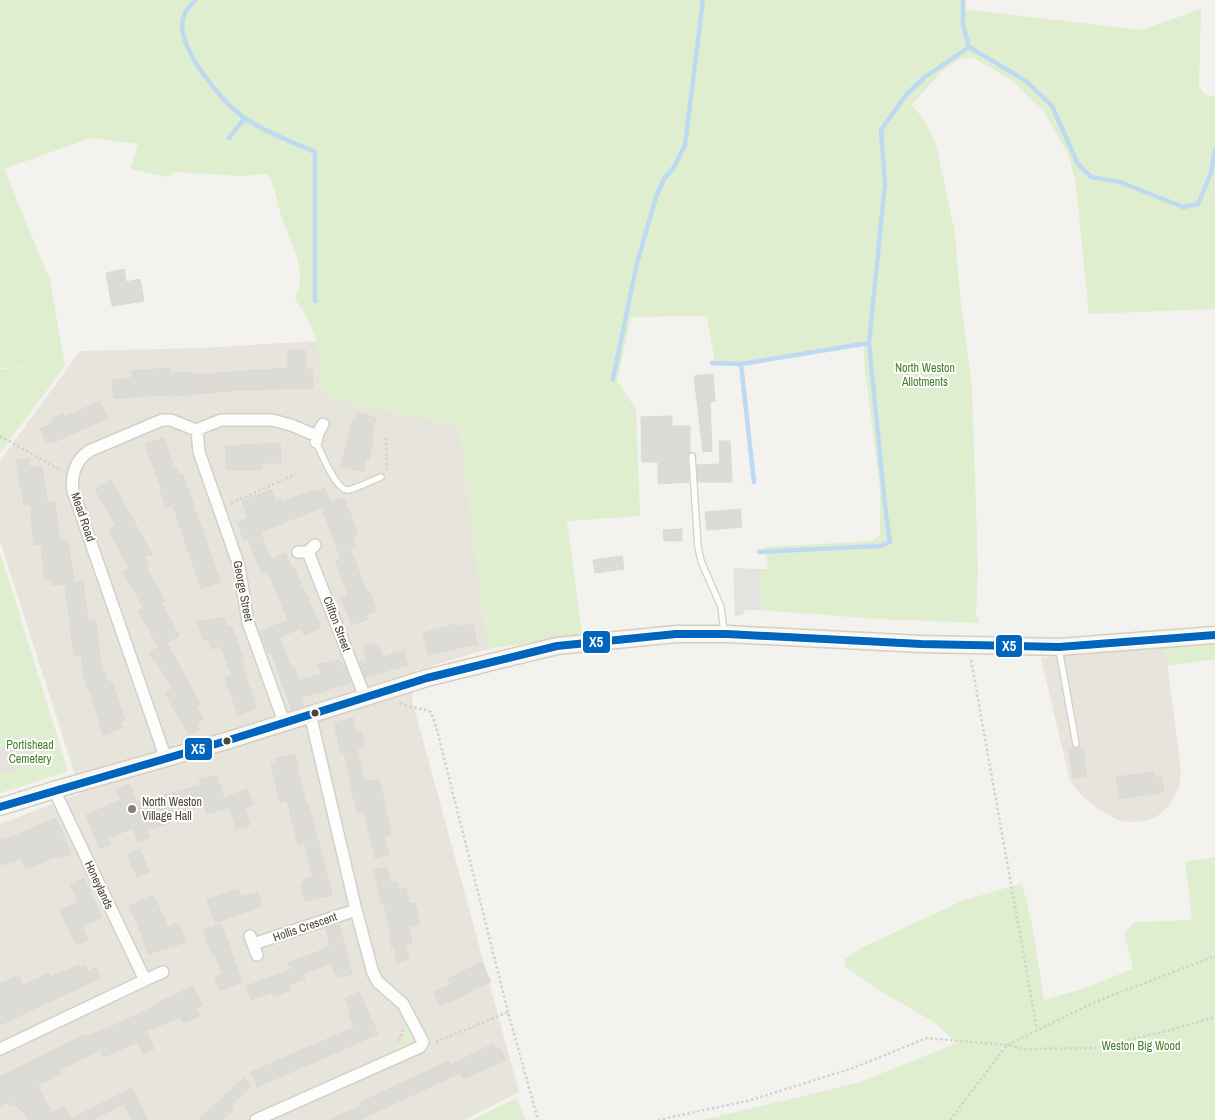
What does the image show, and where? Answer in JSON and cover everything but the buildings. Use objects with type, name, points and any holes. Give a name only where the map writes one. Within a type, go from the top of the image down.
[{"type":"main road","points":[[0,807],[166,759],[427,678],[557,646],[676,634],[724,634],[968,645],[1059,647],[1215,635]]},
{"type":"street","name":"Mead Road","points":[[166,759],[73,491],[72,476],[76,464],[89,451],[159,420],[171,420],[197,430]]},
{"type":"street","points":[[197,430],[221,420],[272,420],[287,424],[317,439],[323,424]]},
{"type":"street","name":"George Street","points":[[197,430],[199,452],[239,566],[248,622],[284,722]]},
{"type":"street","name":"Clifton Street","points":[[307,550],[365,697]]},
{"type":"street","points":[[256,1120],[420,1046],[423,1041],[402,1002],[378,982],[374,976],[356,910],[310,714]]},
{"type":"street","name":"Honeylands","points":[[54,790],[145,980]]},
{"type":"street","name":"Hollis Crescent","points":[[253,945],[356,910]]},
{"type":"street","points":[[0,1049],[163,972]]},
{"type":"lane","points":[[317,439],[337,485],[342,489],[348,490],[381,477]]},
{"type":"lane","points":[[692,456],[698,547],[701,561],[721,607],[724,634]]},
{"type":"lane","points":[[1059,647],[1076,744]]},
{"type":"path","points":[[0,436],[72,476]]},
{"type":"path","points":[[381,477],[387,473],[386,438]]},
{"type":"path","points":[[218,508],[296,474]]},
{"type":"path","points":[[968,645],[1036,1030]]},
{"type":"path","points":[[387,690],[396,701],[407,707],[424,708],[431,712],[469,853],[508,1012],[538,1120]]},
{"type":"path","points":[[944,1120],[950,1119],[1007,1045],[1095,1002],[1215,956]]},
{"type":"path","points":[[420,1046],[426,1046],[508,1012]]},
{"type":"path","points":[[658,1120],[751,1100],[852,1068],[927,1038],[1007,1045],[1026,1049],[1093,1048],[1167,1031],[1215,1017]]},
{"type":"path","points":[[397,1044],[402,1034],[402,1024]]},
{"type":"shaded area","points":[[317,341],[323,395],[354,405],[459,425],[488,649],[415,671],[412,700],[519,1092],[464,1120],[0,1120],[0,824],[81,793],[0,541],[0,461],[80,351],[202,348]]},
{"type":"shaded area","points":[[733,568],[760,569],[762,610],[745,610],[743,615],[735,616]]},
{"type":"shaded area","points":[[1165,648],[1181,769],[1179,787],[1168,807],[1156,817],[1145,821],[1130,822],[1117,820],[1081,795],[1070,781],[1041,658]]},
{"type":"shaded area","points":[[31,738],[39,762],[0,774],[0,747]]},
{"type":"green space","name":"North Weston Allotments","points":[[0,0],[963,0],[963,9],[1141,30],[1201,9],[1199,86],[1205,95],[1215,96],[1215,309],[1089,314],[1076,185],[1069,156],[1043,110],[1013,81],[972,57],[961,59],[943,70],[911,105],[926,123],[936,144],[955,233],[960,297],[972,387],[978,570],[976,616],[979,617],[979,623],[877,619],[762,610],[760,569],[768,569],[765,547],[872,541],[880,535],[880,489],[864,362],[864,344],[741,364],[715,363],[707,316],[631,317],[617,381],[636,409],[640,516],[567,521],[582,635],[488,649],[459,425],[354,405],[323,395],[317,341],[307,317],[295,299],[300,283],[299,265],[268,174],[243,176],[173,172],[167,177],[131,169],[138,144],[90,138],[4,169],[50,280],[65,366],[0,453],[0,369],[34,367],[0,368]]},
{"type":"green space","name":"Portishead Cemetery","points":[[0,552],[68,771],[0,793]]},
{"type":"green space","points":[[1215,643],[1215,659],[1167,666],[1165,648]]},
{"type":"green space","name":"Weston Big Wood","points":[[1215,857],[1215,1120],[702,1120],[857,1083],[957,1043],[934,1022],[882,992],[844,966],[845,959],[865,946],[962,901],[1022,883],[1032,924],[1044,1000],[1085,988],[1133,969],[1124,933],[1135,922],[1192,920],[1185,862]]},
{"type":"green space","points":[[402,1013],[414,1039],[410,1045],[394,1053],[405,1035]]},
{"type":"green space","points":[[517,1098],[525,1120],[471,1120]]},
{"type":"waterway","points":[[195,0],[185,14],[183,28],[186,42],[193,57],[213,87],[225,101],[246,119],[271,133],[315,152],[315,301]]},
{"type":"waterway","points":[[613,379],[637,263],[656,197],[664,179],[674,167],[685,145],[703,0]]},
{"type":"waterway","points":[[963,0],[963,25],[969,47],[1026,81],[1052,106],[1078,164],[1091,177],[1120,182],[1183,207],[1198,204],[1211,173],[1215,150]]},
{"type":"waterway","points":[[759,552],[880,546],[890,542],[869,343],[885,184],[881,130],[906,95],[925,77],[969,47]]},
{"type":"waterway","points":[[229,138],[245,118]]},
{"type":"waterway","points":[[712,363],[741,364],[869,343]]},
{"type":"waterway","points":[[741,364],[754,482]]},
{"type":"transit line","name":"X5","points":[[0,807],[226,741],[427,678],[557,646],[676,634],[727,634],[921,644],[1059,647],[1215,635]]},
{"type":"place","name":"North Weston Village Hall","points":[[132,809]]}]
